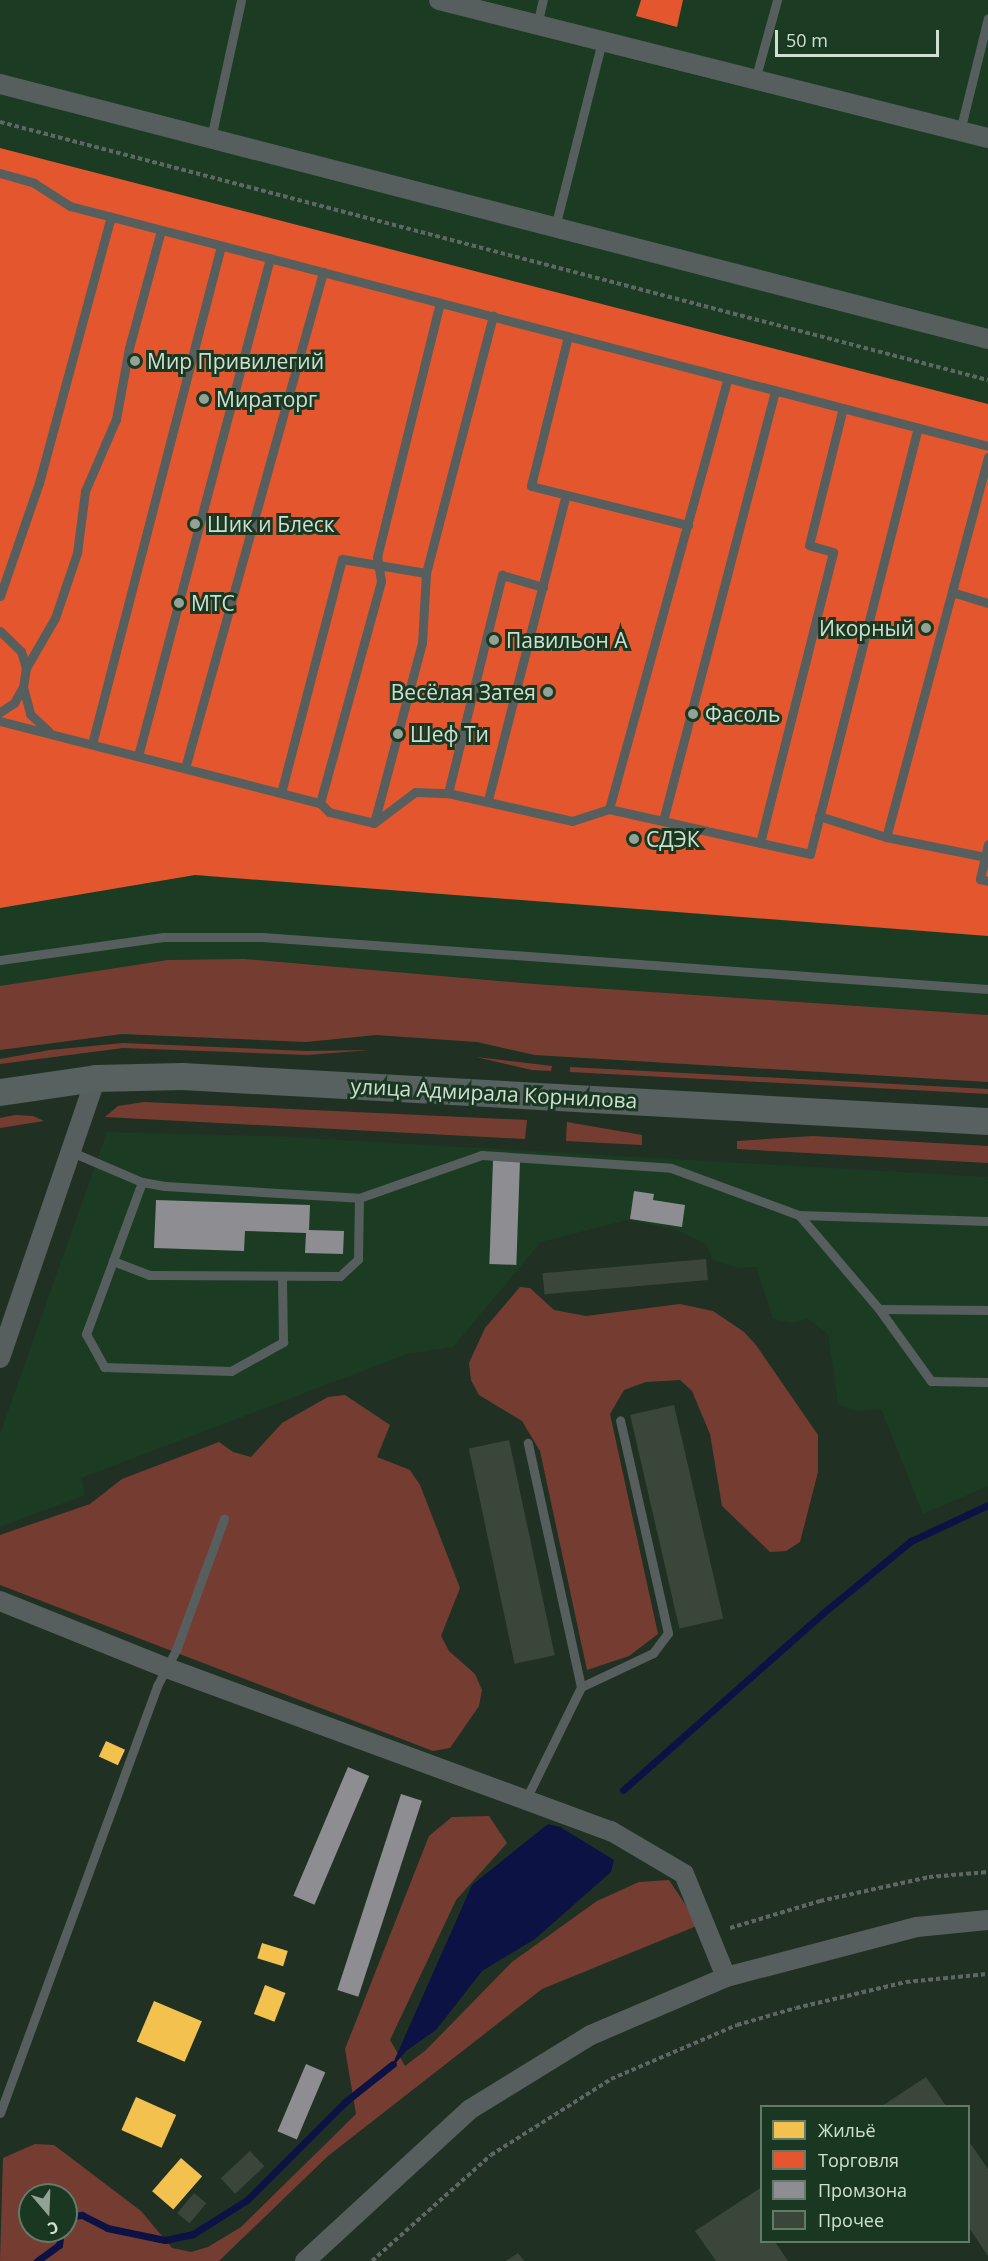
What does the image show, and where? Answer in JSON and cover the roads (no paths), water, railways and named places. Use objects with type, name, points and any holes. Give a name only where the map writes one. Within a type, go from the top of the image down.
[{"type":"main road","name":"улица Адмирала Корнилова","points":[[0,1092],[96,1078],[182,1076],[988,1121]]},
{"type":"street","points":[[439,0],[988,138]]},
{"type":"street","points":[[0,84],[988,339]]},
{"type":"street","points":[[0,1358],[74,1153],[96,1078]]},
{"type":"street","points":[[0,1601],[167,1668],[610,1831],[684,1875],[726,1977]]},
{"type":"street","points":[[305,2261],[469,2110],[591,2035],[726,1977],[917,1927],[988,1920]]},
{"type":"lane","points":[[211,138],[241,0]]},
{"type":"lane","points":[[537,25],[543,0]]},
{"type":"lane","points":[[755,80],[777,0]]},
{"type":"lane","points":[[960,131],[988,18]]},
{"type":"lane","points":[[555,227],[602,41]]},
{"type":"lane","points":[[0,173],[34,183],[70,206],[988,446]]},
{"type":"lane","points":[[0,596],[39,483],[111,217]]},
{"type":"lane","points":[[0,712],[14,703],[23,687],[26,668],[55,618],[77,553],[85,490],[116,419],[129,348],[161,230]]},
{"type":"lane","points":[[92,744],[221,246]]},
{"type":"lane","points":[[138,756],[270,258]]},
{"type":"lane","points":[[185,768],[323,272]]},
{"type":"lane","points":[[320,803],[381,581],[377,557],[440,303]]},
{"type":"lane","points":[[374,823],[422,643],[426,573],[493,316]]},
{"type":"lane","points":[[568,336],[531,486],[688,525]]},
{"type":"lane","points":[[609,809],[728,378]]},
{"type":"lane","points":[[663,821],[775,390]]},
{"type":"lane","points":[[760,843],[833,552],[809,545],[843,408]]},
{"type":"lane","points":[[374,823],[415,792],[448,793],[572,820],[609,809],[810,854],[918,428]]},
{"type":"lane","points":[[886,837],[988,457]]},
{"type":"lane","points":[[488,800],[566,495]]},
{"type":"lane","points":[[281,793],[342,559],[379,568],[426,573]]},
{"type":"lane","points":[[448,793],[502,575],[543,587]]},
{"type":"lane","points":[[952,592],[988,603]]},
{"type":"lane","points":[[0,632],[21,651],[26,668]]},
{"type":"lane","points":[[23,687],[30,714],[50,733]]},
{"type":"lane","points":[[0,721],[320,803],[329,812],[374,823]]},
{"type":"lane","points":[[819,816],[886,837],[985,857]]},
{"type":"lane","points":[[988,844],[980,879],[988,881]]},
{"type":"lane","points":[[0,960],[163,937],[262,937],[988,989]]},
{"type":"lane","points":[[74,1153],[142,1182],[165,1186],[359,1198],[482,1155],[671,1168],[799,1215],[988,1221]]},
{"type":"lane","points":[[142,1182],[86,1334],[104,1367],[231,1371],[283,1342],[282,1276]]},
{"type":"lane","points":[[113,1262],[149,1275],[340,1276],[358,1259],[359,1198]]},
{"type":"lane","points":[[799,1215],[879,1308],[931,1380],[988,1382]]},
{"type":"lane","points":[[879,1308],[988,1310]]},
{"type":"lane","points":[[581,1687],[653,1653],[668,1633],[620,1420]]},
{"type":"lane","points":[[526,1799],[581,1687],[528,1443]]},
{"type":"lane","points":[[0,2113],[157,1686],[167,1668],[224,1519]]},
{"type":"waterway","points":[[623,1790],[823,1613],[911,1541],[988,1505]]},
{"type":"waterway","points":[[78,2215],[82,2215],[107,2228],[165,2240],[193,2234],[247,2200],[345,2102],[393,2064]]},
{"type":"waterway","points":[[37,2261],[59,2243]]},
{"type":"place","name":"Мир Привилегий","points":[[135,361]]},
{"type":"place","name":"Мираторг","points":[[204,399]]},
{"type":"place","name":"Шик и Блеск","points":[[195,524]]},
{"type":"place","name":"МТС","points":[[179,603]]},
{"type":"place","name":"Икорный","points":[[926,628]]},
{"type":"place","name":"Павильон А","points":[[494,640]]},
{"type":"place","name":"Весёлая Затея","points":[[548,692]]},
{"type":"place","name":"Фасоль","points":[[693,714]]},
{"type":"place","name":"Шеф Ти","points":[[398,734]]},
{"type":"place","name":"СДЭК","points":[[634,839]]}]
